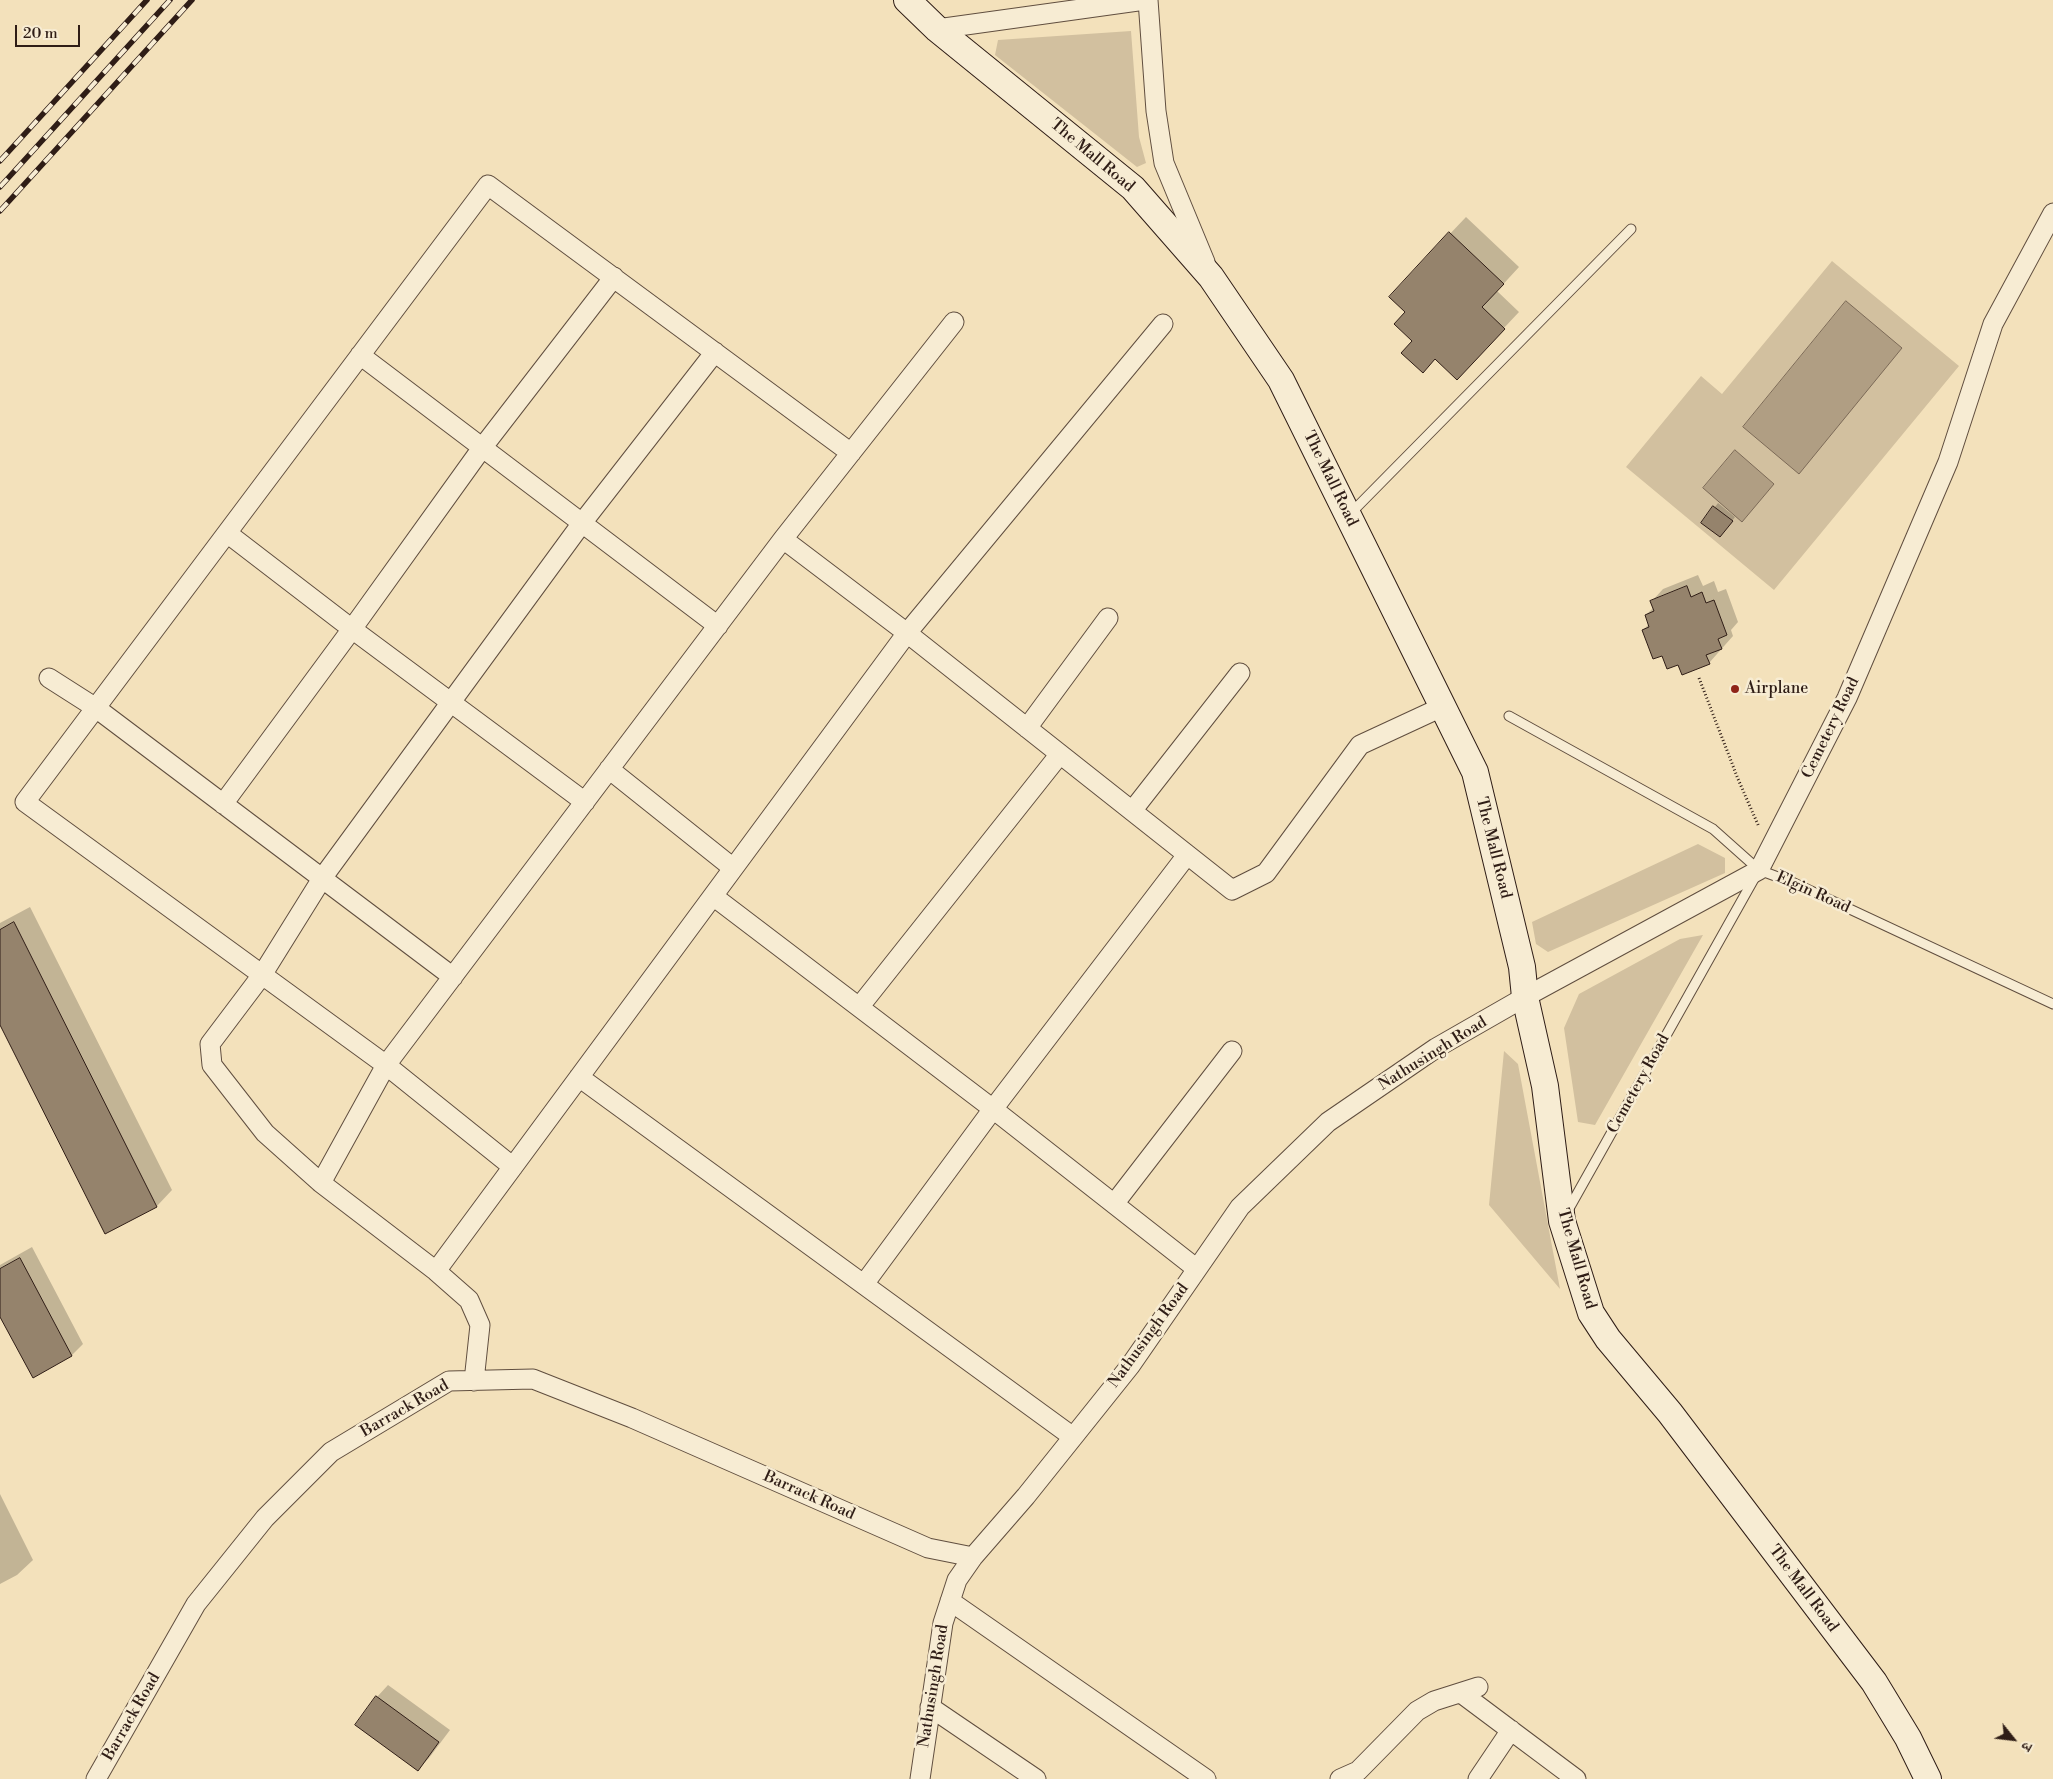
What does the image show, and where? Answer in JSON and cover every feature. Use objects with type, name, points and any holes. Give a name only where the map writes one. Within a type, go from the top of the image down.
[{"type":"street","name":"The Mall Road","points":[[907,0],[937,29],[1133,188],[1211,277],[1281,380],[1474,772],[1522,967],[1525,997],[1545,1086],[1562,1221],[1592,1313],[1608,1339],[1670,1413],[1874,1682],[1908,1738],[1928,1779]]},
{"type":"street","points":[[937,29],[1146,0],[1156,111],[1164,163],[1211,277]]},
{"type":"street","points":[[513,1167],[386,1066],[25,802],[488,185],[851,454]]},
{"type":"street","name":"Cemetery Road","points":[[1759,870],[1847,698],[1948,462],[1993,324],[2053,213]]},
{"type":"street","points":[[223,804],[482,448],[614,277]]},
{"type":"street","points":[[321,1184],[386,1066],[783,539],[954,322]]},
{"type":"street","points":[[436,1271],[907,633],[1163,324]]},
{"type":"street","points":[[474,1381],[480,1325],[469,1300],[436,1271],[321,1184],[265,1133],[212,1065],[210,1044],[262,975],[323,877],[582,523],[715,352]]},
{"type":"street","points":[[360,355],[718,626]]},
{"type":"street","points":[[226,533],[585,802]]},
{"type":"street","points":[[783,539],[907,633],[1232,890],[1266,872],[1360,745],[1442,707]]},
{"type":"street","points":[[1027,728],[1108,618]]},
{"type":"street","points":[[1132,811],[1240,673]]},
{"type":"street","points":[[50,678],[96,708],[323,877],[453,977]]},
{"type":"street","points":[[860,1006],[1060,754]]},
{"type":"street","points":[[609,769],[733,868]]},
{"type":"street","points":[[864,1284],[993,1109],[1187,855]]},
{"type":"street","name":"Elgin Road","points":[[1525,997],[1759,870]]},
{"type":"street","points":[[713,896],[860,1006],[1197,1269]]},
{"type":"street","name":"Nathusingh Road","points":[[920,1779],[943,1623],[957,1580],[973,1557],[1026,1496],[1130,1366],[1240,1207],[1328,1122],[1436,1048],[1525,997]]},
{"type":"street","points":[[1114,1204],[1232,1051]]},
{"type":"street","points":[[579,1077],[1073,1437]]},
{"type":"street","name":"Barrack Road","points":[[96,1779],[196,1604],[265,1518],[330,1452],[449,1381],[533,1380],[632,1418],[928,1548],[973,1557]]},
{"type":"street","points":[[950,1600],[1206,1779]]},
{"type":"street","points":[[1340,1779],[1362,1775],[1417,1711],[1434,1701],[1469,1690],[1511,1730],[1576,1779]]},
{"type":"street","points":[[930,1707],[1036,1779]]},
{"type":"street","points":[[1478,1779],[1511,1730]]},
{"type":"lane","points":[[1348,516],[1631,229]]},
{"type":"lane","points":[[1509,716],[1713,829],[1759,870]]},
{"type":"lane","name":"Elgin Road","points":[[1759,870],[1794,883],[2053,1004]]},
{"type":"lane","name":"Cemetery Road","points":[[1562,1221],[1759,870]]},
{"type":"path","points":[[1699,678],[1738,779],[1769,850]]},
{"type":"shaded area","points":[[1131,31],[1139,137],[1146,163],[1137,167],[995,55],[998,40]]},
{"type":"shaded area","points":[[1832,261],[1959,366],[1774,590],[1626,467],[1701,376],[1722,394]]},
{"type":"shaded area","points":[[1846,301],[1902,348],[1799,474],[1743,427]]},
{"type":"shaded area","points":[[1735,450],[1774,484],[1742,522],[1703,488]]},
{"type":"shaded area","points":[[1698,844],[1725,858],[1725,873],[1548,952],[1536,944],[1532,922]]},
{"type":"shaded area","points":[[1703,935],[1595,1125],[1578,1122],[1564,1028],[1579,994],[1680,939]]},
{"type":"shaded area","points":[[1504,1051],[1518,1064],[1560,1289],[1489,1205]]},
{"type":"building","points":[[1449,232],[1504,284],[1482,307],[1505,329],[1457,380],[1435,359],[1423,373],[1401,353],[1412,341],[1394,324],[1405,312],[1389,297]]},
{"type":"building","points":[[1713,506],[1733,521],[1720,537],[1701,523]]},
{"type":"building","points":[[1687,586],[1691,597],[1702,592],[1706,603],[1714,600],[1727,635],[1718,639],[1722,649],[1706,655],[1710,664],[1682,675],[1678,665],[1667,669],[1662,656],[1653,659],[1642,630],[1649,627],[1645,615],[1654,611],[1650,601]]},
{"type":"building","points":[[14,922],[157,1207],[105,1234],[0,1025],[0,930]]},
{"type":"building","points":[[20,1258],[72,1356],[33,1378],[0,1317],[0,1269]]},
{"type":"building","points":[[376,1696],[439,1742],[418,1771],[355,1725]]},
{"type":"railway","points":[[0,161],[147,0]]},
{"type":"railway","points":[[0,187],[170,0]]},
{"type":"railway","points":[[0,211],[192,0]]},
{"type":"place","name":"Airplane","points":[[1735,689]]}]
